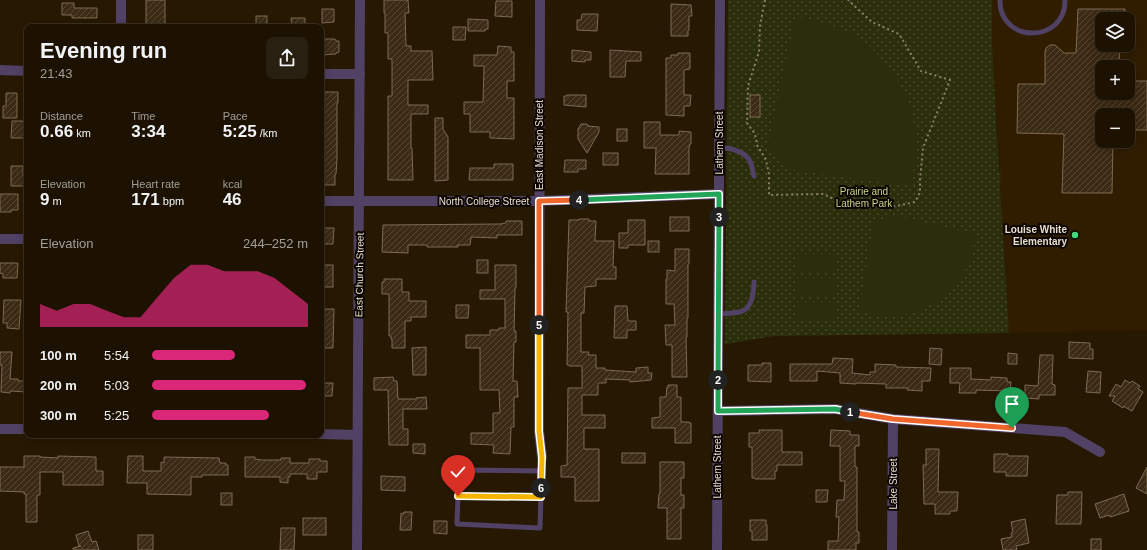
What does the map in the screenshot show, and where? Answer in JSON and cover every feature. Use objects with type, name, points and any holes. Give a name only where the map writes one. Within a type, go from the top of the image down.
[{"type":"street","points":[[121,0],[121,24]]},
{"type":"street","name":"East Church Street","points":[[357,550],[360,0]]},
{"type":"street","name":"East Madison Street","points":[[540,0],[539,431],[542,457]]},
{"type":"street","name":"Lathem Street","points":[[717,550],[720,0]]},
{"type":"street","points":[[0,70],[24,70]]},
{"type":"street","points":[[324,74],[360,74]]},
{"type":"street","name":"North College Street","points":[[324,201],[539,201],[719,194]]},
{"type":"street","points":[[0,239],[24,239]]},
{"type":"street","points":[[718,411],[835,409],[893,419],[1064,432],[1100,452]]},
{"type":"street","name":"Lake Street","points":[[892,550],[893,419]]},
{"type":"street","points":[[0,429],[24,429]]},
{"type":"street","points":[[324,434],[357,435]]},
{"type":"lane","points":[[1000,0],[1001,11],[1004,18],[1014,28],[1028,34],[1043,32],[1056,24],[1064,11],[1065,0]]},
{"type":"lane","points":[[719,147],[729,148],[748,157],[754,176]]},
{"type":"lane","points":[[718,314],[742,312],[749,307],[754,292],[754,282]]},
{"type":"lane","points":[[542,457],[542,471],[540,528],[457,524],[458,470],[542,471]]},
{"type":"lane","points":[[458,496],[541,497]]},
{"type":"path","points":[[765,0],[760,26],[759,52],[748,86],[747,123],[755,134],[756,145],[766,160],[769,174],[769,195],[823,194],[852,207],[861,208],[892,208],[915,202],[920,192],[923,148],[950,80],[921,71],[899,34],[872,22],[848,0]]},
{"type":"shaded area","name":"Louise White Elementary","points":[[992,0],[1147,0],[1147,330],[1009,333],[992,43]]},
{"type":"green space","name":"Prairie and Lathem Park","points":[[728,0],[992,0],[992,43],[999,171],[1001,171],[1000,185],[1009,333],[774,336],[725,344]]},
{"type":"green space","points":[[795,17],[815,20],[850,32],[870,46],[892,70],[910,104],[915,128],[916,155],[911,186],[785,169],[768,146]]},
{"type":"green space","points":[[889,214],[976,234],[970,259],[959,281],[945,295],[928,306],[909,313],[894,316],[859,312],[873,225]]},
{"type":"green space","points":[[797,254],[836,254],[836,272],[797,272]]},
{"type":"green space","points":[[797,278],[836,278],[836,296],[797,296]]},
{"type":"green space","points":[[797,302],[836,302],[836,320],[797,320]]},
{"type":"building","points":[[146,0],[165,0],[165,24],[146,24]]},
{"type":"building","points":[[384,0],[408,0],[409,13],[405,13],[406,46],[411,46],[411,51],[432,51],[433,80],[408,80],[408,105],[428,105],[428,114],[411,114],[413,180],[388,180],[388,96],[392,96],[392,59],[388,59],[388,33],[385,33]]},
{"type":"building","points":[[496,1],[512,1],[512,17],[495,16]]},
{"type":"building","points":[[62,3],[74,3],[74,8],[97,8],[97,18],[72,18],[72,15],[62,15]]},
{"type":"building","points":[[671,4],[691,5],[692,16],[689,16],[688,36],[671,36]]},
{"type":"building","points":[[322,9],[334,9],[334,22],[322,23]]},
{"type":"building","points":[[1078,9],[1125,9],[1125,12],[1095,12],[1095,52],[1120,52],[1119,60],[1095,60],[1095,100],[1135,100],[1135,81],[1147,81],[1147,130],[1135,130],[1135,108],[1095,108],[1095,148],[1113,148],[1112,193],[1062,193],[1064,134],[1017,133],[1018,84],[1045,84],[1045,52],[1046,48],[1050,45],[1055,45],[1064,53],[1076,53]]},
{"type":"building","points":[[582,14],[598,14],[597,31],[577,30],[577,20],[581,20]]},
{"type":"building","points":[[256,16],[267,16],[267,24],[256,24]]},
{"type":"building","points":[[291,18],[305,18],[305,24],[292,24]]},
{"type":"building","points":[[468,19],[488,20],[488,29],[485,29],[485,31],[468,31]]},
{"type":"building","points":[[453,27],[466,27],[465,40],[453,40]]},
{"type":"building","points":[[324,39],[335,39],[336,41],[339,41],[339,52],[336,54],[324,55]]},
{"type":"building","points":[[498,46],[511,47],[511,52],[514,52],[514,81],[507,81],[507,98],[514,98],[514,139],[490,138],[490,132],[470,132],[470,114],[464,114],[464,102],[483,102],[484,66],[474,66],[474,55],[497,55]]},
{"type":"building","points":[[572,50],[591,52],[591,60],[585,60],[585,62],[572,61]]},
{"type":"building","points":[[610,50],[641,52],[641,61],[626,61],[625,77],[610,77]]},
{"type":"building","points":[[678,53],[690,53],[690,69],[684,70],[684,95],[691,95],[690,106],[684,106],[684,116],[666,115],[666,58],[671,58],[671,55],[678,55]]},
{"type":"building","points":[[324,92],[338,92],[335,185],[324,185]]},
{"type":"building","points":[[6,93],[17,93],[17,118],[3,118],[3,106],[6,106]]},
{"type":"building","points":[[586,95],[586,107],[564,105],[564,96]]},
{"type":"building","points":[[750,95],[760,95],[760,117],[750,117]]},
{"type":"building","points":[[435,118],[443,118],[443,129],[448,137],[448,180],[435,181]]},
{"type":"building","points":[[12,121],[24,121],[24,138],[11,138]]},
{"type":"building","points":[[644,122],[660,122],[660,135],[679,135],[679,131],[691,132],[691,144],[689,148],[689,174],[655,174],[656,148],[644,148]]},
{"type":"building","points":[[581,124],[599,127],[599,132],[587,153],[578,139],[578,129]]},
{"type":"building","points":[[617,129],[627,129],[627,141],[617,141]]},
{"type":"building","points":[[603,153],[618,153],[618,165],[603,165]]},
{"type":"building","points":[[565,160],[586,160],[586,169],[578,169],[578,172],[564,172]]},
{"type":"building","points":[[494,164],[513,164],[513,180],[469,180],[470,168],[494,168]]},
{"type":"building","points":[[11,166],[23,166],[24,186],[11,186]]},
{"type":"building","points":[[0,194],[18,194],[18,210],[11,210],[11,212],[0,212]]},
{"type":"building","points":[[670,217],[689,217],[689,231],[670,231]]},
{"type":"building","points":[[579,219],[596,221],[595,241],[614,241],[613,267],[616,267],[616,279],[596,279],[596,286],[585,287],[584,313],[581,313],[581,352],[589,352],[588,355],[596,355],[596,368],[636,372],[636,368],[648,367],[648,373],[652,373],[651,380],[630,382],[630,380],[606,379],[606,383],[598,383],[598,395],[582,395],[582,415],[605,415],[605,428],[584,428],[584,449],[599,449],[599,501],[575,501],[575,477],[561,477],[561,466],[567,465],[568,388],[582,388],[582,366],[567,365],[568,312],[566,312],[569,220]]},
{"type":"building","points":[[628,220],[645,220],[645,245],[628,245],[628,248],[619,248],[619,233],[628,233]]},
{"type":"building","points":[[506,221],[522,221],[522,235],[497,235],[497,238],[471,237],[470,245],[458,245],[458,247],[427,247],[427,245],[408,245],[408,253],[382,252],[383,225],[500,224],[506,223]]},
{"type":"building","points":[[324,228],[334,228],[333,244],[324,244]]},
{"type":"building","points":[[648,241],[659,241],[659,252],[648,252]]},
{"type":"building","points":[[675,249],[689,249],[688,318],[686,337],[687,377],[672,377],[672,345],[666,345],[665,325],[675,325],[674,304],[666,304],[666,279],[667,270],[675,271]]},
{"type":"building","points":[[477,260],[488,260],[488,273],[477,273]]},
{"type":"building","points":[[0,263],[18,263],[17,278],[3,278],[3,274],[0,273]]},
{"type":"building","points":[[324,265],[333,265],[333,287],[324,287]]},
{"type":"building","points":[[495,265],[516,265],[514,331],[516,331],[516,342],[514,342],[513,381],[517,381],[518,397],[514,397],[514,427],[511,427],[510,454],[493,453],[494,445],[471,444],[471,433],[493,433],[493,413],[500,413],[499,390],[480,390],[480,348],[466,348],[466,335],[490,335],[490,330],[505,328],[505,299],[480,299],[480,290],[495,290]]},
{"type":"building","points":[[384,279],[402,279],[402,292],[409,292],[409,301],[426,301],[426,317],[411,317],[411,321],[405,321],[405,348],[392,348],[392,339],[391,336],[389,336],[389,294],[382,294],[382,282],[384,282]]},
{"type":"building","points":[[4,300],[21,300],[19,329],[7,328],[7,323],[3,323]]},
{"type":"building","points":[[456,305],[469,305],[468,318],[456,318]]},
{"type":"building","points":[[615,306],[627,306],[628,321],[636,321],[636,330],[627,330],[627,338],[614,338]]},
{"type":"building","points":[[324,309],[334,309],[333,348],[324,348]]},
{"type":"building","points":[[1069,342],[1090,343],[1090,349],[1093,349],[1093,359],[1069,358]]},
{"type":"building","points":[[426,347],[426,375],[413,375],[412,348]]},
{"type":"building","points":[[930,348],[942,349],[941,365],[929,364]]},
{"type":"building","points":[[0,352],[12,352],[10,379],[24,381],[24,392],[1,392],[2,365],[0,365]]},
{"type":"building","points":[[1008,353],[1017,354],[1017,364],[1008,364]]},
{"type":"building","points":[[1040,355],[1053,355],[1052,384],[1055,385],[1055,395],[1039,395],[1039,399],[1025,398],[1025,385],[1038,386]]},
{"type":"building","points":[[833,358],[853,359],[852,373],[870,375],[870,372],[875,372],[875,364],[896,365],[896,367],[931,368],[930,381],[922,381],[922,391],[907,390],[908,388],[886,388],[886,384],[840,383],[840,373],[817,371],[817,381],[790,381],[790,364],[832,364]]},
{"type":"building","points":[[762,363],[771,363],[771,382],[748,381],[748,365],[762,365]]},
{"type":"building","points":[[950,368],[971,368],[971,379],[991,380],[991,377],[1007,378],[1007,382],[1011,382],[1010,391],[976,390],[976,393],[959,393],[960,383],[950,383]]},
{"type":"building","points":[[1088,371],[1101,372],[1100,393],[1086,392]]},
{"type":"building","points":[[393,377],[394,381],[397,381],[398,399],[416,399],[426,397],[427,409],[403,409],[403,429],[408,429],[408,445],[389,445],[388,390],[374,390],[374,378]]},
{"type":"building","points":[[1125,380],[1130,383],[1132,381],[1140,386],[1138,389],[1143,392],[1132,411],[1124,406],[1123,408],[1112,401],[1115,396],[1109,396],[1116,384],[1121,387]]},
{"type":"building","points":[[324,383],[333,383],[332,396],[324,396]]},
{"type":"building","points":[[668,385],[677,385],[677,397],[681,397],[681,422],[691,423],[691,443],[675,443],[675,428],[652,428],[652,418],[660,417],[660,397],[666,397]]},
{"type":"building","points":[[759,430],[782,430],[782,452],[802,452],[802,465],[777,465],[775,479],[752,478],[752,447],[749,447],[749,433],[759,433]]},
{"type":"building","points":[[831,430],[850,431],[850,435],[859,435],[859,446],[855,446],[855,467],[857,467],[857,532],[859,532],[859,543],[856,543],[856,550],[828,550],[828,541],[838,541],[839,517],[836,517],[837,500],[844,500],[845,481],[840,481],[840,446],[830,446]]},
{"type":"building","points":[[413,444],[425,444],[425,454],[413,453]]},
{"type":"building","points":[[926,449],[939,449],[938,492],[958,492],[957,511],[950,511],[950,514],[935,514],[935,504],[924,504],[923,465],[926,465]]},
{"type":"building","points":[[622,453],[645,453],[645,463],[622,463]]},
{"type":"building","points":[[994,454],[1028,456],[1027,476],[1006,476],[1006,472],[994,472]]},
{"type":"building","points":[[24,456],[58,458],[58,456],[96,457],[96,471],[103,471],[103,485],[63,485],[63,472],[40,472],[40,495],[37,495],[37,522],[26,522],[26,494],[24,494],[24,492],[0,491],[0,467],[24,467]]},
{"type":"building","points":[[128,456],[143,456],[143,471],[161,471],[161,462],[164,463],[164,457],[219,458],[220,463],[226,463],[226,465],[228,465],[228,475],[202,475],[202,477],[191,477],[191,495],[147,494],[147,483],[127,483]]},
{"type":"building","points":[[245,457],[255,457],[255,459],[261,460],[281,460],[281,458],[290,458],[290,463],[309,463],[309,459],[320,459],[320,461],[327,461],[327,472],[317,472],[317,479],[307,479],[307,474],[290,474],[290,477],[288,477],[288,483],[280,482],[280,477],[245,477]]},
{"type":"building","points":[[660,462],[684,462],[684,478],[681,478],[681,495],[684,495],[684,508],[681,508],[681,539],[667,539],[667,508],[658,508],[660,494]]},
{"type":"building","points":[[1147,467],[1147,494],[1136,488]]},
{"type":"building","points":[[381,476],[405,477],[405,491],[381,490]]},
{"type":"building","points":[[816,490],[828,490],[827,502],[816,502]]},
{"type":"building","points":[[1068,492],[1082,492],[1081,524],[1056,524],[1057,495],[1068,495]]},
{"type":"building","points":[[221,493],[232,493],[232,505],[221,505]]},
{"type":"building","points":[[1124,494],[1129,511],[1110,517],[1109,515],[1100,518],[1095,504]]},
{"type":"building","points":[[404,512],[412,512],[411,530],[400,530],[401,513],[403,514]]},
{"type":"building","points":[[303,518],[326,518],[326,535],[303,535]]},
{"type":"building","points":[[1025,519],[1029,543],[1016,546],[1017,550],[1003,550],[1001,539],[1012,537],[1011,533],[1013,532],[1011,522]]},
{"type":"building","points":[[750,520],[766,520],[767,540],[752,540]]},
{"type":"building","points":[[434,521],[447,521],[447,534],[434,533]]},
{"type":"building","points":[[281,528],[295,528],[294,550],[280,550]]},
{"type":"building","points":[[88,531],[92,542],[96,541],[99,550],[73,550],[73,548],[81,546],[79,546],[76,535]]},
{"type":"building","points":[[138,535],[153,535],[153,550],[138,550]]},
{"type":"building","points":[[1091,539],[1101,539],[1101,550],[1091,550]]},
{"type":"place","name":"Louise White Elementary","points":[[1075,235]]},
{"type":"route","points":[[458,496],[541,497],[542,457],[539,431],[539,201],[719,194],[718,411],[835,409],[893,419],[1012,428]]}]
